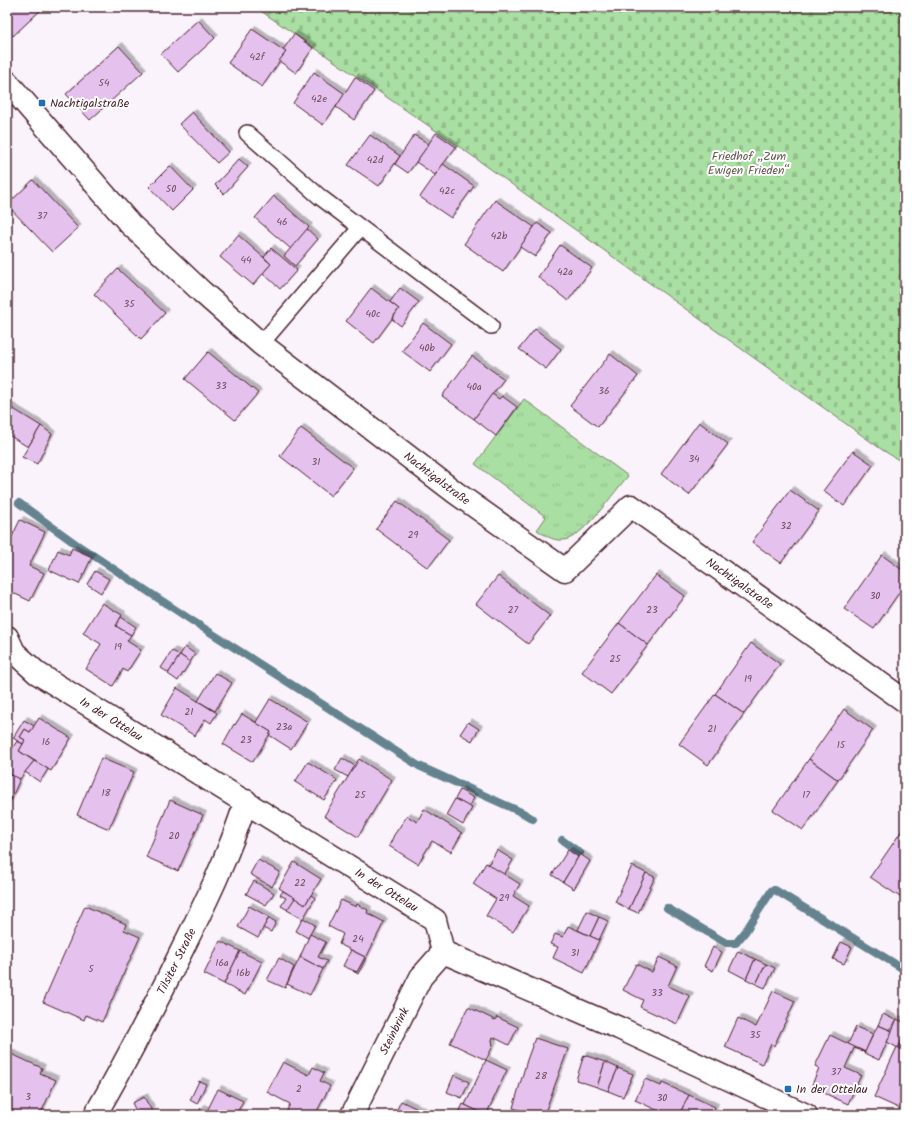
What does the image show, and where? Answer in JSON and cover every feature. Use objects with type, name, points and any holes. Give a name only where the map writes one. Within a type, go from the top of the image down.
[{"type":"street","name":"Nachtigalstraße","points":[[7,82],[130,224],[260,344],[456,493],[565,570],[631,506],[905,701]]},
{"type":"street","name":"In der Ottelau","points":[[7,637],[14,652],[37,673],[435,920],[443,952]]},
{"type":"street","name":"Tilsiter Straße","points":[[95,1115],[134,1048],[216,883],[234,840],[246,802]]},
{"type":"street","points":[[443,952],[619,1028],[776,1109],[806,1115]]},
{"type":"street","name":"Steinbrink","points":[[352,1115],[421,976],[443,952]]},
{"type":"lane","points":[[247,132],[320,197],[491,326]]},
{"type":"lane","points":[[260,344],[360,228]]},
{"type":"green space","name":"Friedhof „Zum Ewigen Frieden“","points":[[255,7],[905,7],[905,464],[881,449],[464,150]]},
{"type":"green space","points":[[524,399],[628,476],[591,521],[583,529],[568,539],[559,540],[548,537],[537,530],[546,517],[475,464]]},
{"type":"building","points":[[7,7],[44,7],[13,36],[7,29]]},
{"type":"building","points":[[198,20],[215,38],[178,72],[161,54]]},
{"type":"building","points":[[252,29],[286,52],[262,87],[228,63]]},
{"type":"building","points":[[294,34],[313,48],[296,73],[279,61],[286,52],[283,50]]},
{"type":"building","points":[[119,46],[143,72],[90,120],[66,94]]},
{"type":"building","points":[[314,72],[345,94],[323,125],[293,103]]},
{"type":"building","points":[[355,77],[374,91],[354,120],[336,107]]},
{"type":"building","points":[[192,112],[229,152],[217,163],[179,124]]},
{"type":"building","points":[[436,133],[456,147],[435,175],[416,162]]},
{"type":"building","points":[[370,135],[400,156],[379,186],[348,165]]},
{"type":"building","points":[[414,135],[429,144],[408,173],[395,164]]},
{"type":"building","points":[[239,159],[248,167],[224,194],[215,185]]},
{"type":"building","points":[[443,164],[474,186],[451,218],[420,197]]},
{"type":"building","points":[[170,166],[193,190],[172,211],[149,187]]},
{"type":"building","points":[[33,180],[78,228],[52,252],[7,205]]},
{"type":"building","points":[[274,196],[309,227],[291,249],[255,218]]},
{"type":"building","points":[[495,200],[534,227],[503,272],[464,244]]},
{"type":"building","points":[[537,223],[552,233],[535,257],[520,247]]},
{"type":"building","points":[[307,229],[318,239],[295,266],[284,256]]},
{"type":"building","points":[[238,235],[271,264],[253,285],[220,257]]},
{"type":"building","points":[[560,245],[592,268],[568,301],[538,277]]},
{"type":"building","points":[[271,248],[297,270],[280,289],[263,273],[271,264],[264,257]]},
{"type":"building","points":[[118,269],[165,313],[141,339],[94,294]]},
{"type":"building","points":[[371,288],[399,309],[374,343],[346,321]]},
{"type":"building","points":[[400,288],[419,302],[401,326],[392,319],[399,309],[390,302]]},
{"type":"building","points":[[423,323],[451,344],[430,372],[402,351]]},
{"type":"building","points":[[535,329],[561,349],[546,369],[519,349]]},
{"type":"building","points":[[208,352],[258,393],[235,420],[185,379]]},
{"type":"building","points":[[610,354],[638,376],[598,427],[570,406]]},
{"type":"building","points":[[472,356],[504,379],[474,419],[442,396]]},
{"type":"building","points":[[492,394],[499,399],[502,396],[517,407],[496,436],[474,419]]},
{"type":"building","points":[[7,405],[41,426],[28,447],[7,434]]},
{"type":"building","points":[[699,422],[728,444],[689,495],[661,474]]},
{"type":"building","points":[[41,426],[52,434],[37,464],[22,457]]},
{"type":"building","points":[[301,428],[353,468],[331,496],[280,456]]},
{"type":"building","points":[[853,451],[873,465],[844,506],[823,491]]},
{"type":"building","points":[[790,490],[819,511],[781,563],[752,542]]},
{"type":"building","points":[[397,501],[449,540],[428,568],[376,529]]},
{"type":"building","points":[[20,520],[45,532],[29,566],[44,573],[30,601],[7,590],[7,547]]},
{"type":"building","points":[[72,548],[92,557],[79,584],[49,570],[58,550],[69,555]]},
{"type":"building","points":[[882,555],[905,572],[905,584],[874,629],[844,609]]},
{"type":"building","points":[[95,571],[109,579],[101,593],[87,584]]},
{"type":"building","points":[[656,575],[685,596],[648,645],[619,623]]},
{"type":"building","points":[[498,576],[550,616],[528,644],[476,604]]},
{"type":"building","points":[[102,603],[122,615],[116,626],[131,635],[127,641],[141,650],[127,672],[123,669],[113,686],[86,669],[101,644],[83,633]]},
{"type":"building","points":[[121,617],[136,627],[131,635],[116,626]]},
{"type":"building","points":[[619,623],[648,645],[611,694],[582,672]]},
{"type":"building","points":[[751,643],[780,664],[744,714],[715,694]]},
{"type":"building","points":[[185,647],[195,654],[190,662],[180,655]]},
{"type":"building","points":[[172,651],[180,655],[169,673],[161,668]]},
{"type":"building","points":[[180,655],[190,662],[178,681],[168,674]]},
{"type":"building","points":[[215,673],[232,683],[215,711],[198,701]]},
{"type":"building","points":[[177,688],[217,713],[211,723],[205,719],[195,736],[161,715]]},
{"type":"building","points":[[715,694],[744,714],[708,765],[679,744]]},
{"type":"building","points":[[270,699],[308,722],[291,749],[269,735],[271,732],[251,720],[256,722]]},
{"type":"building","points":[[844,709],[873,730],[838,780],[809,759]]},
{"type":"building","points":[[242,714],[271,732],[253,762],[223,744],[234,724],[235,725]]},
{"type":"building","points":[[39,718],[71,738],[51,771],[19,751],[25,740],[20,737],[25,729],[30,732]]},
{"type":"building","points":[[24,720],[34,726],[30,732],[25,729],[20,737],[25,740],[23,744],[13,738]]},
{"type":"building","points":[[468,722],[479,729],[472,741],[460,734]]},
{"type":"building","points":[[17,741],[23,744],[19,751],[34,761],[20,779],[7,773],[7,757]]},
{"type":"building","points":[[101,758],[134,772],[109,829],[77,815]]},
{"type":"building","points":[[342,758],[355,766],[348,777],[335,770]]},
{"type":"building","points":[[359,759],[392,780],[358,837],[324,816]]},
{"type":"building","points":[[809,759],[838,780],[803,830],[773,810]]},
{"type":"building","points":[[34,761],[48,769],[40,782],[25,772]]},
{"type":"building","points":[[308,762],[337,780],[324,800],[295,782]]},
{"type":"building","points":[[7,773],[20,779],[9,804],[7,803]]},
{"type":"building","points":[[460,790],[474,798],[469,807],[455,799]]},
{"type":"building","points":[[455,799],[472,808],[463,825],[446,815]]},
{"type":"building","points":[[170,800],[203,815],[178,871],[146,857]]},
{"type":"building","points":[[424,809],[462,833],[451,852],[432,841],[418,864],[389,846],[394,835],[407,816],[417,822]]},
{"type":"building","points":[[905,826],[905,890],[900,897],[870,877]]},
{"type":"building","points":[[497,850],[513,860],[504,875],[488,865]]},
{"type":"building","points":[[568,850],[578,857],[563,882],[552,875]]},
{"type":"building","points":[[580,854],[590,861],[574,889],[563,882]]},
{"type":"building","points":[[258,860],[280,872],[272,887],[250,874]]},
{"type":"building","points":[[294,862],[321,879],[305,905],[279,888]]},
{"type":"building","points":[[486,863],[520,884],[513,896],[529,906],[513,932],[486,916],[496,899],[473,884]]},
{"type":"building","points":[[632,866],[646,873],[629,909],[615,902]]},
{"type":"building","points":[[646,873],[655,877],[638,913],[629,909]]},
{"type":"building","points":[[254,881],[274,893],[266,905],[246,894]]},
{"type":"building","points":[[283,891],[295,898],[288,910],[281,906],[286,898],[280,895]]},
{"type":"building","points":[[311,895],[315,898],[303,919],[287,910],[295,898],[305,905]]},
{"type":"building","points":[[341,900],[356,907],[357,904],[368,910],[367,913],[384,922],[358,974],[353,971],[357,972],[365,957],[339,944],[343,934],[328,926]]},
{"type":"building","points":[[85,906],[126,924],[124,930],[140,937],[102,1022],[86,1015],[84,1020],[43,1002]]},
{"type":"building","points":[[249,906],[269,917],[258,938],[238,927]]},
{"type":"building","points":[[587,911],[599,917],[590,936],[578,930]]},
{"type":"building","points":[[599,917],[608,921],[599,940],[590,936]]},
{"type":"building","points":[[269,918],[276,922],[271,932],[263,928]]},
{"type":"building","points":[[303,918],[315,925],[308,938],[296,931]]},
{"type":"building","points":[[568,926],[599,940],[584,973],[553,958],[558,947],[550,944],[555,934],[563,937]]},
{"type":"building","points":[[310,934],[326,942],[318,957],[327,961],[323,969],[300,957]]},
{"type":"building","points":[[220,941],[240,951],[224,984],[204,974]]},
{"type":"building","points":[[841,942],[852,947],[844,964],[833,959]]},
{"type":"building","points":[[713,947],[722,952],[713,971],[704,966]]},
{"type":"building","points":[[351,950],[365,957],[357,972],[343,966]]},
{"type":"building","points":[[240,951],[262,962],[245,995],[224,984]]},
{"type":"building","points":[[738,951],[755,959],[746,979],[729,970]]},
{"type":"building","points":[[300,957],[323,969],[310,995],[287,984]]},
{"type":"building","points":[[659,957],[677,966],[668,986],[690,996],[677,1024],[640,1007],[643,1000],[623,990],[636,964],[652,972]]},
{"type":"building","points":[[279,958],[294,967],[285,988],[267,980]]},
{"type":"building","points":[[755,959],[766,964],[756,984],[746,979]]},
{"type":"building","points":[[766,964],[775,968],[765,988],[756,984]]},
{"type":"building","points":[[773,991],[795,1001],[774,1046],[771,1044],[762,1064],[725,1047],[738,1018],[756,1027]]},
{"type":"building","points":[[468,1007],[495,1020],[497,1017],[518,1027],[509,1045],[493,1037],[493,1046],[486,1060],[450,1043]]},
{"type":"building","points":[[883,1014],[895,1020],[890,1030],[878,1025]]},
{"type":"building","points":[[897,1019],[905,1023],[905,1034],[898,1048],[887,1042]]},
{"type":"building","points":[[878,1025],[892,1031],[879,1060],[864,1053]]},
{"type":"building","points":[[856,1027],[873,1034],[865,1052],[848,1044]]},
{"type":"building","points":[[830,1035],[865,1052],[854,1048],[845,1068],[861,1075],[848,1104],[811,1087],[819,1068],[815,1066]]},
{"type":"building","points":[[535,1038],[568,1049],[544,1115],[535,1115],[513,1108]]},
{"type":"building","points":[[897,1047],[905,1051],[905,1111],[874,1097]]},
{"type":"building","points":[[7,1052],[42,1068],[40,1073],[56,1080],[40,1115],[7,1115]]},
{"type":"building","points":[[584,1055],[605,1062],[597,1087],[576,1080]]},
{"type":"building","points":[[486,1060],[507,1070],[486,1115],[465,1105]]},
{"type":"building","points":[[283,1062],[309,1075],[313,1067],[324,1073],[320,1081],[330,1086],[315,1115],[285,1115],[290,1104],[267,1092]]},
{"type":"building","points":[[605,1062],[618,1068],[608,1091],[597,1087]]},
{"type":"building","points":[[618,1068],[633,1074],[623,1097],[608,1091]]},
{"type":"building","points":[[454,1075],[469,1082],[462,1098],[447,1092]]},
{"type":"building","points":[[645,1079],[661,1086],[662,1083],[689,1095],[679,1115],[662,1115],[663,1113],[635,1100]]},
{"type":"building","points":[[199,1081],[206,1084],[197,1104],[190,1100]]},
{"type":"building","points":[[218,1089],[243,1101],[236,1115],[215,1115],[207,1111]]},
{"type":"building","points":[[689,1095],[715,1107],[712,1115],[679,1115]]},
{"type":"building","points":[[144,1097],[152,1111],[145,1115],[138,1115],[132,1103]]},
{"type":"building","points":[[401,1101],[430,1115],[394,1115]]},
{"type":"building","points":[[463,1104],[465,1105],[486,1115],[458,1115]]},
{"type":"building","points":[[201,1108],[215,1115],[197,1115]]},
{"type":"waterway","points":[[19,503],[76,544],[191,620],[419,766],[523,813],[533,819]]},
{"type":"waterway","points":[[562,840],[580,853]]},
{"type":"waterway","points":[[667,908],[726,943],[736,943],[745,932],[772,890],[775,890],[905,970]]},
{"type":"place","name":"Nachtigalstraße","points":[[42,103]]},
{"type":"place","name":"In der Ottelau","points":[[788,1089]]}]
